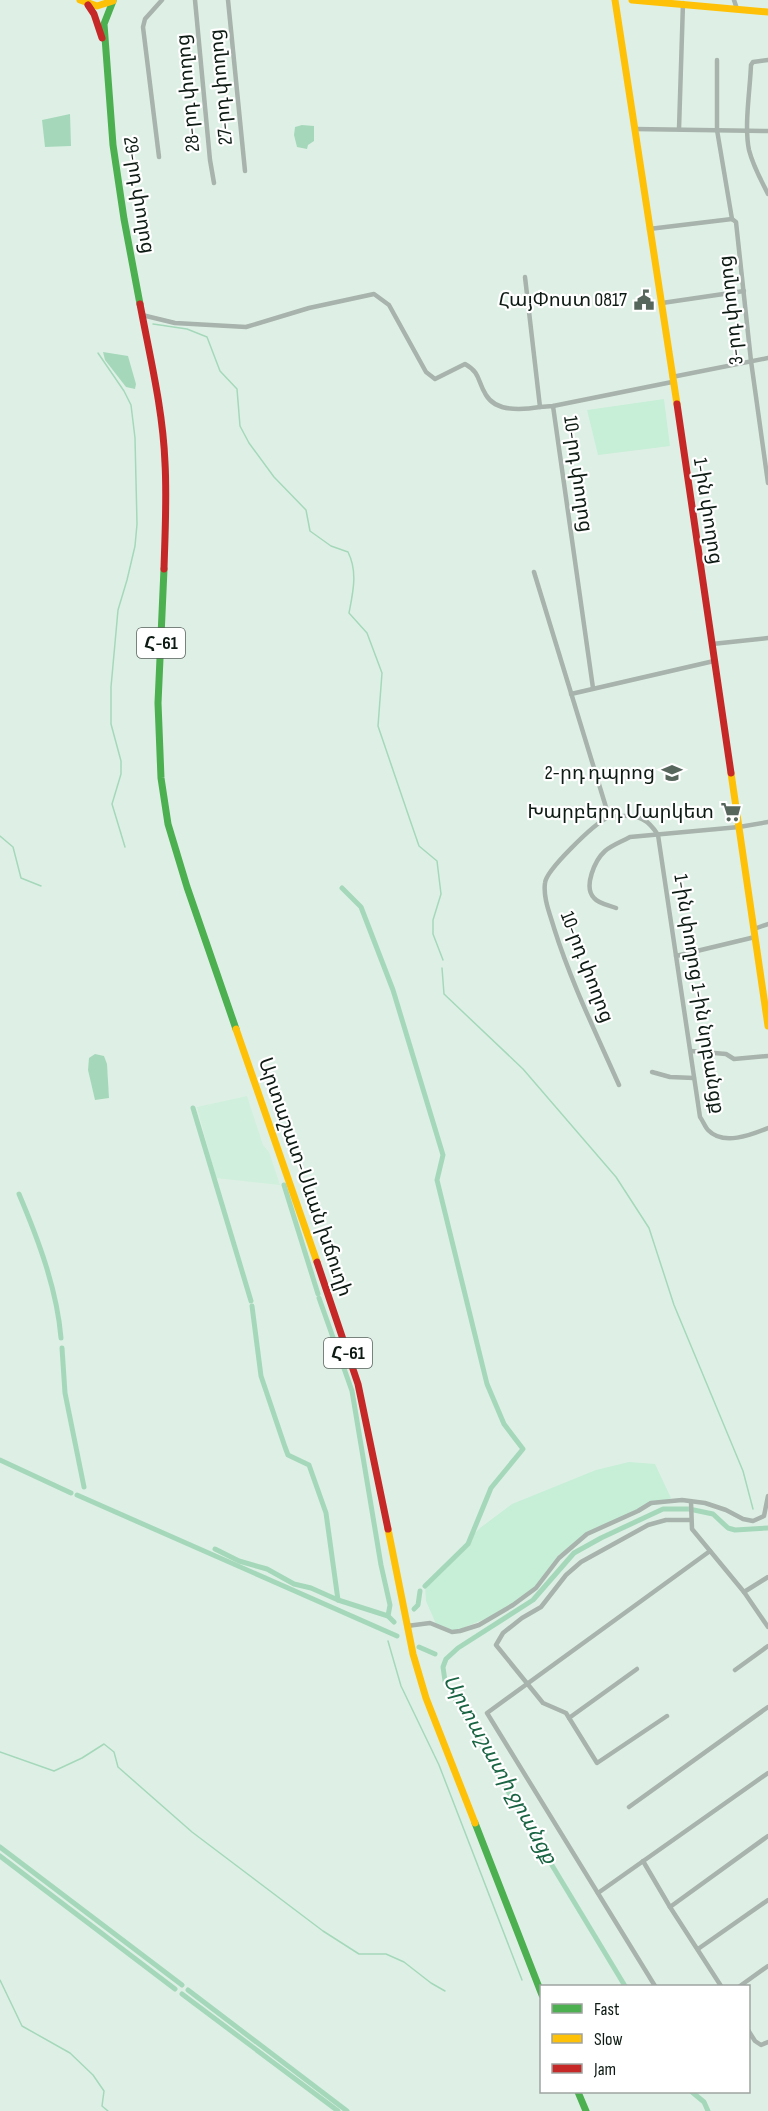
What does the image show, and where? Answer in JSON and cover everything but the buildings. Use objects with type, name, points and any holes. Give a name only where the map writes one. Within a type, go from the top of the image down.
[{"type":"main road","points":[[80,0],[88,5],[103,6],[114,1]]},
{"type":"main road","name":"1-ին փողոց","points":[[615,0],[768,1026]]},
{"type":"main road","points":[[632,0],[768,12]]},
{"type":"main road","name":"29-րդ փողոց","points":[[114,1],[104,24],[104,42],[118,182],[149,352]]},
{"type":"main road","name":"29-րդ փողոց","points":[[88,5],[104,42]]},
{"type":"main road","name":"Արտաշատ-Սևան խճուղի","points":[[149,352],[165,461],[166,518],[158,735],[162,788],[168,824],[187,887],[358,1384],[407,1626],[426,1698],[540,1990]]},
{"type":"main road","points":[[579,2093],[586,2111]]},
{"type":"street","name":"29-րդ փողոց","points":[[159,157],[143,27],[145,19],[162,0]]},
{"type":"street","name":"28-րդ փողոց","points":[[195,0],[214,183]]},
{"type":"street","name":"27-րդ փողոց","points":[[228,0],[245,171]]},
{"type":"street","points":[[734,0],[737,9]]},
{"type":"street","points":[[680,129],[683,3]]},
{"type":"street","name":"3-րդ փողոց","points":[[717,60],[717,130],[732,219],[736,222],[751,361],[768,483]]},
{"type":"street","points":[[768,60],[753,62],[751,65],[748,131],[749,148],[754,165],[768,194]]},
{"type":"street","points":[[635,129],[768,131]]},
{"type":"street","points":[[649,229],[732,219]]},
{"type":"street","name":"10-րդ փողոց","points":[[525,277],[540,407],[553,406],[593,688]]},
{"type":"street","points":[[662,303],[744,291]]},
{"type":"street","points":[[142,315],[175,323],[246,327],[309,308],[374,294],[389,305],[426,372],[435,379],[465,364],[474,369],[486,395],[494,404],[508,408],[540,407]]},
{"type":"street","points":[[553,406],[768,358]]},
{"type":"street","points":[[534,572],[609,817],[643,818],[650,823],[658,835]]},
{"type":"street","points":[[712,644],[768,638]]},
{"type":"street","points":[[571,694],[714,661]]},
{"type":"street","name":"10-րդ փողոց","points":[[609,817],[595,824],[550,870],[545,881],[544,894],[564,960],[619,1085]]},
{"type":"street","points":[[616,908],[595,900],[590,892],[590,884],[595,866],[603,852],[616,844],[630,837],[739,827],[768,822]]},
{"type":"street","name":"1-ին փողոց 1-ին նրբանցք","points":[[658,835],[700,1117],[708,1131],[722,1138],[749,1136],[768,1128]]},
{"type":"street","points":[[676,957],[754,933],[768,924]]},
{"type":"street","points":[[691,1051],[726,1054],[734,1059],[768,1056]]},
{"type":"street","points":[[652,1072],[670,1077],[694,1078]]},
{"type":"street","points":[[407,1626],[430,1623],[452,1632],[479,1625],[536,1588],[559,1558],[587,1534],[651,1503],[672,1500],[705,1503],[726,1510],[743,1520],[753,1521],[764,1516],[768,1496]]},
{"type":"street","points":[[691,1502],[692,1529],[744,1592],[768,1627]]},
{"type":"street","points":[[667,1716],[597,1763],[566,1713],[543,1703],[496,1645],[503,1633],[522,1618],[542,1608],[566,1575],[599,1550],[648,1525],[666,1520],[691,1520]]},
{"type":"street","points":[[654,1985],[487,1713],[710,1551]]},
{"type":"street","points":[[744,1592],[768,1577]]},
{"type":"street","points":[[735,1670],[768,1646]]},
{"type":"street","points":[[569,1718],[637,1669]]},
{"type":"street","points":[[629,1807],[768,1707]]},
{"type":"street","points":[[597,1893],[768,1773]]},
{"type":"street","points":[[670,1907],[768,1836]]},
{"type":"street","points":[[643,1861],[720,1985]]},
{"type":"street","points":[[698,1949],[768,1900]]},
{"type":"street","points":[[741,1985],[768,1966]]},
{"type":"street","points":[[750,2033],[755,2041],[761,2044],[768,2042]]},
{"type":"shaded area","points":[[70,114],[71,146],[45,147],[42,120]]},
{"type":"shaded area","points":[[314,126],[314,141],[308,145],[307,149],[297,147],[294,135],[295,127]]},
{"type":"shaded area","points":[[103,352],[128,356],[136,384],[135,389],[126,387],[105,360]]},
{"type":"shaded area","points":[[664,399],[670,446],[598,455],[587,410]]},
{"type":"shaded area","points":[[95,1054],[104,1056],[107,1064],[109,1098],[95,1100],[88,1070],[89,1058]]},
{"type":"shaded area","points":[[247,1096],[263,1145],[269,1152],[280,1185],[216,1178],[197,1107]]},
{"type":"shaded area","points":[[629,1462],[655,1464],[671,1498],[595,1528],[559,1555],[538,1588],[490,1617],[455,1631],[436,1624],[426,1601],[425,1585],[480,1528],[512,1504],[596,1470]]},
{"type":"waterway","points":[[153,324],[187,329],[207,337],[220,371],[237,389],[240,426],[249,443],[274,477],[306,510],[310,531],[331,546],[348,552],[354,575],[349,613],[367,633],[382,673],[378,726],[419,846],[437,861],[441,894],[433,920],[433,934],[443,960]]},
{"type":"waterway","points":[[98,353],[131,405],[135,438],[137,524],[135,546],[118,610],[111,687],[111,724],[121,761],[121,774],[112,804],[125,847]]},
{"type":"waterway","points":[[0,836],[13,847],[21,878],[41,886]]},
{"type":"waterway","points":[[342,888],[361,907],[393,990],[443,1155],[437,1180],[487,1384],[504,1424],[523,1449],[491,1488],[468,1544],[425,1586]]},
{"type":"waterway","points":[[442,968],[444,994],[523,1069],[616,1177],[649,1228],[674,1305],[743,1471],[753,1509]]},
{"type":"waterway","points":[[193,1108],[251,1301]]},
{"type":"waterway","points":[[284,1185],[318,1294]]},
{"type":"waterway","points":[[19,1194],[40,1246],[51,1283],[61,1338]]},
{"type":"waterway","points":[[319,1298],[352,1391],[381,1565],[390,1605],[388,1616]]},
{"type":"waterway","points":[[252,1306],[261,1376],[285,1447],[288,1455],[309,1465],[326,1513],[338,1600]]},
{"type":"waterway","points":[[62,1348],[65,1393],[84,1487]]},
{"type":"waterway","points":[[0,1460],[71,1493]]},
{"type":"waterway","points":[[77,1495],[397,1636]]},
{"type":"waterway","name":"Արտաշատի ջրանցք","points":[[624,1985],[521,1814],[445,1681],[443,1667],[446,1659],[458,1648],[533,1600],[574,1553],[663,1509],[689,1509],[713,1514],[728,1528],[735,1530],[768,1528]]},
{"type":"waterway","points":[[215,1549],[239,1561],[267,1569],[294,1584],[388,1616],[394,1622]]},
{"type":"waterway","points":[[414,1609],[418,1605],[420,1591]]},
{"type":"waterway","points":[[388,1641],[401,1686],[439,1765],[522,1980]]},
{"type":"waterway","points":[[419,1647],[435,1654]]},
{"type":"waterway","points":[[0,1752],[54,1771],[82,1758],[104,1744],[114,1752],[118,1767],[192,1832],[323,1931],[359,1954],[386,1954],[404,1962],[445,1991]]},
{"type":"waterway","points":[[0,1847],[182,1985]]},
{"type":"waterway","points":[[0,1856],[175,1989]]},
{"type":"waterway","points":[[0,1980],[22,2026],[70,2053],[93,2075],[104,2091],[102,2106],[108,2111]]},
{"type":"waterway","points":[[188,1990],[347,2111]]},
{"type":"waterway","points":[[182,1994],[338,2111]]},
{"type":"waterway","name":"Արտաշատի ջրանցք","points":[[693,2093],[704,2102],[708,2111]]},
{"type":"traffic: fast","points":[[113,1],[104,24],[113,145],[140,304]]},
{"type":"traffic: fast","points":[[164,569],[158,703],[161,778],[168,824],[187,887],[236,1029]]},
{"type":"traffic: fast","points":[[475,1823],[540,1990]]},
{"type":"traffic: fast","points":[[578,2093],[586,2111]]},
{"type":"traffic: slow","points":[[80,0],[97,6],[113,1]]},
{"type":"traffic: slow","points":[[615,0],[677,404]]},
{"type":"traffic: slow","points":[[632,0],[768,12]]},
{"type":"traffic: slow","points":[[731,773],[768,1026]]},
{"type":"traffic: slow","points":[[236,1029],[317,1262]]},
{"type":"traffic: slow","points":[[388,1529],[413,1654],[426,1698],[475,1823]]},
{"type":"traffic: jam","points":[[88,5],[94,14],[102,38]]},
{"type":"traffic: jam","points":[[140,304],[156,384],[164,443],[166,489],[164,569]]},
{"type":"traffic: jam","points":[[677,404],[731,773]]},
{"type":"traffic: jam","points":[[317,1262],[358,1384],[388,1529]]},
{"type":"place","name":"ՀայՓոստ 0817","points":[[644,300]]},
{"type":"place","name":"2-րդ դպրոց","points":[[672,773]]},
{"type":"place","name":"Խարբերդ Մարկետ","points":[[731,812]]}]
